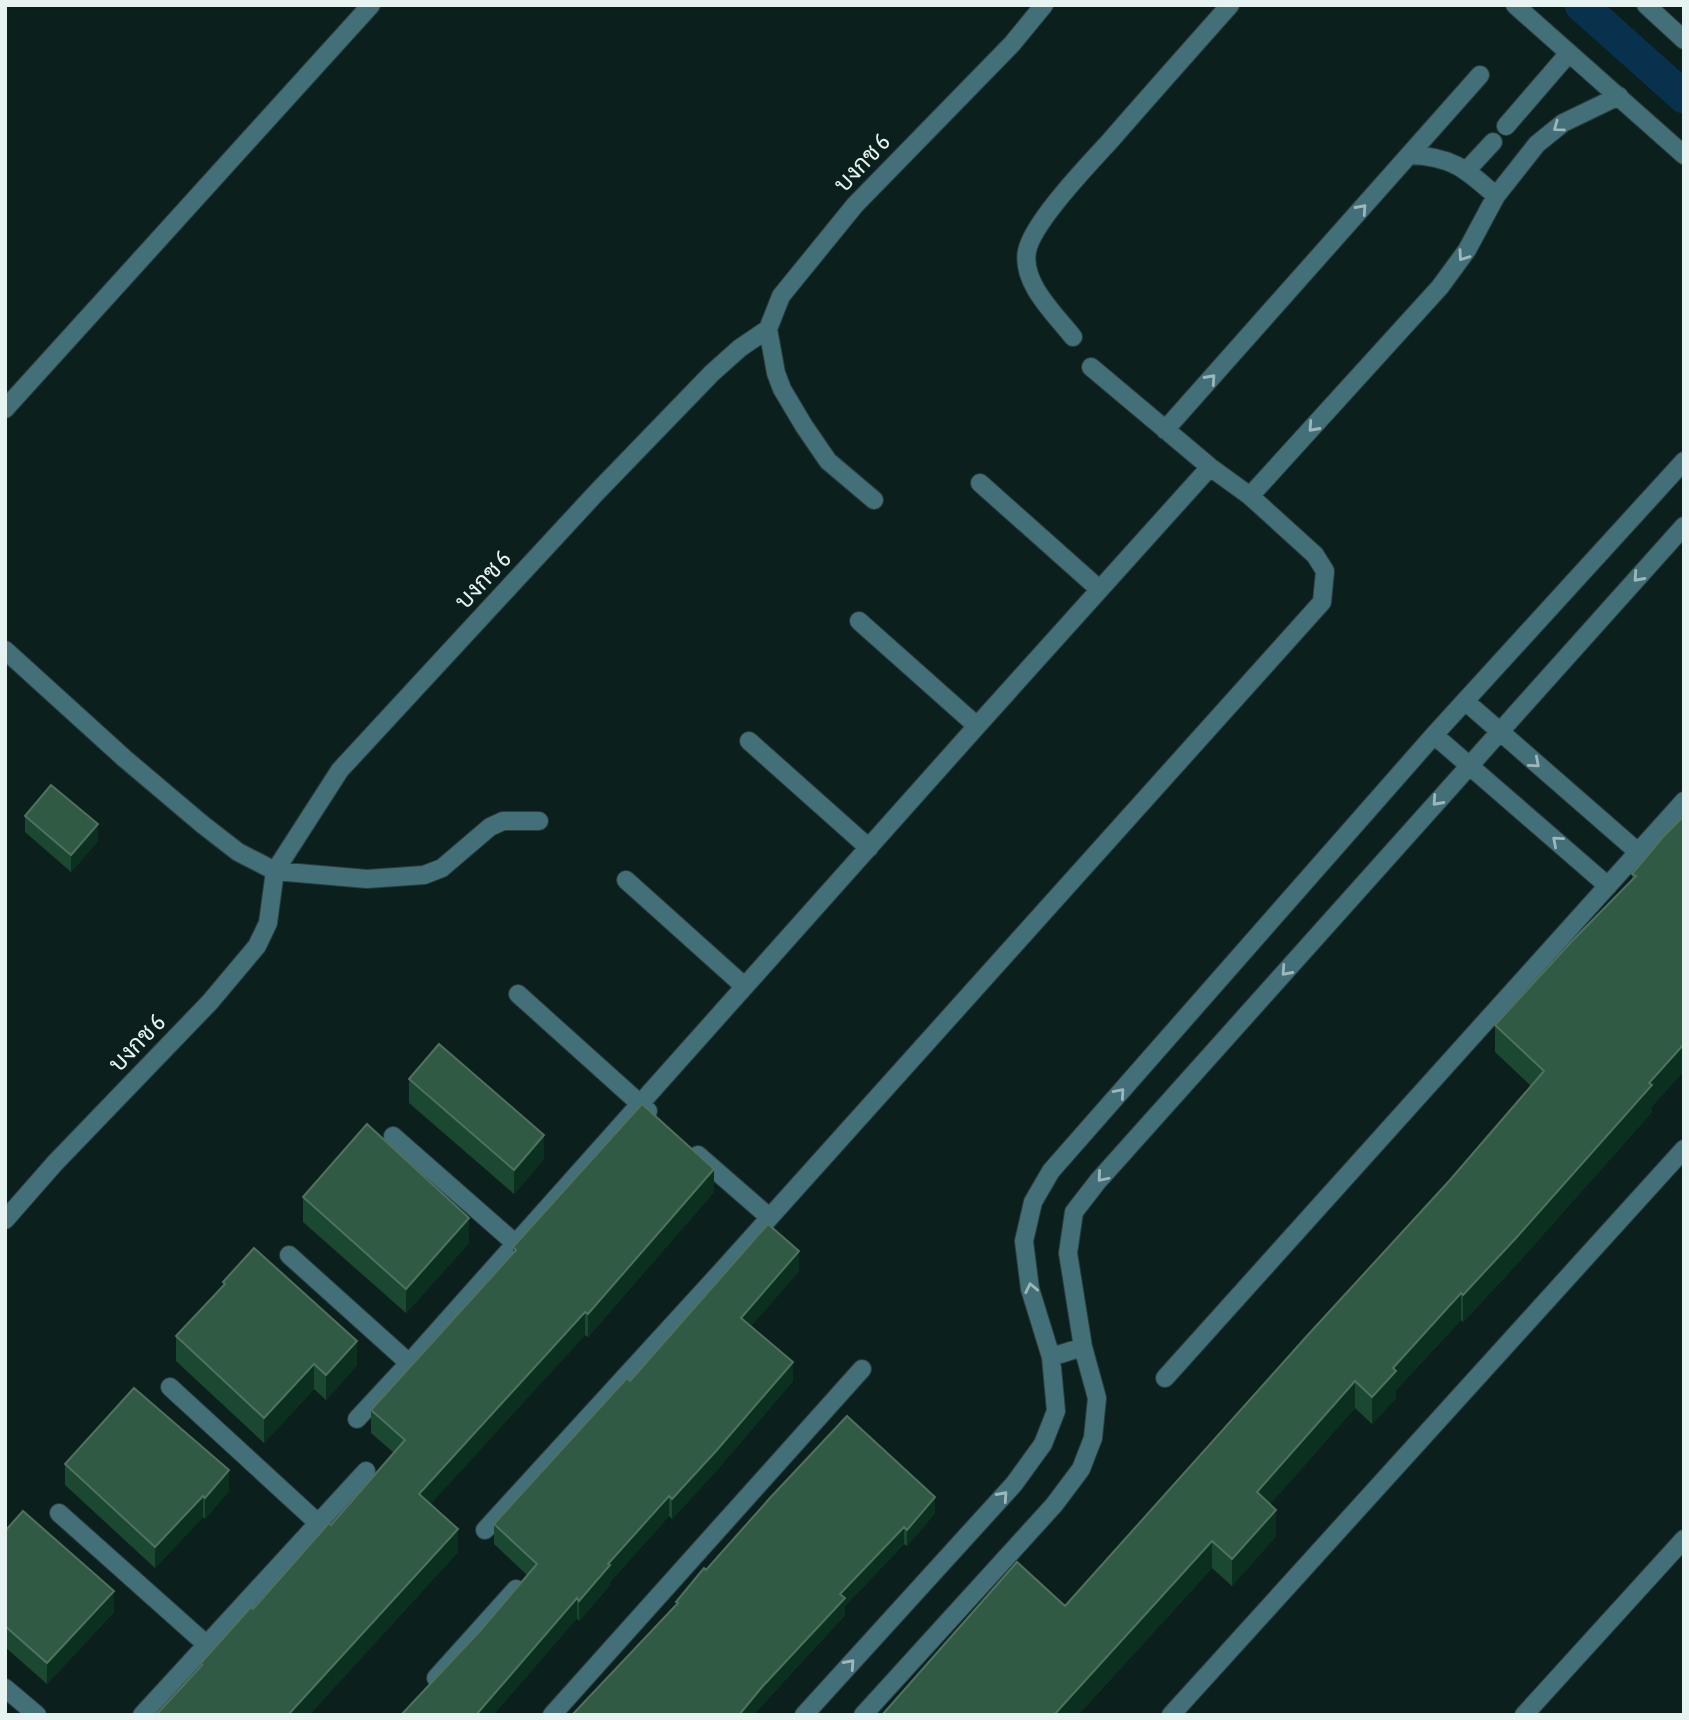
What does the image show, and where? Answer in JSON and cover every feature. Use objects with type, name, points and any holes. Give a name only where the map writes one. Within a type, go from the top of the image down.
[{"type":"street","points":[[5,409],[371,5]]},
{"type":"street","name":"บงกช 6","points":[[5,1220],[55,1163],[210,1002],[257,946],[268,923],[275,871],[340,770],[712,373],[740,348],[768,329],[781,296],[855,205],[1012,44],[1044,5]]},
{"type":"street","points":[[1073,337],[1041,297],[1028,274],[1027,251],[1037,229],[1069,186],[1230,5]]},
{"type":"street","points":[[1515,5],[1684,155]]},
{"type":"street","points":[[1646,5],[1682,33]]},
{"type":"street","points":[[1506,125],[1569,53]]},
{"type":"street","points":[[1166,430],[1480,75]]},
{"type":"street","points":[[1250,496],[1440,286],[1467,250],[1496,196],[1537,144],[1563,122],[1619,96]]},
{"type":"street","points":[[1466,170],[1493,142]]},
{"type":"street","points":[[1409,155],[1430,156],[1466,170],[1496,196]]},
{"type":"street","points":[[768,329],[779,381],[804,426],[828,461],[874,500]]},
{"type":"street","points":[[485,1530],[1322,602],[1325,571],[1315,555],[1250,496],[1210,467],[1091,367]]},
{"type":"street","points":[[804,1715],[1014,1484],[1043,1444],[1055,1411],[1051,1357],[1030,1289],[1024,1241],[1033,1202],[1051,1171],[1434,735],[1684,461]]},
{"type":"street","points":[[357,1419],[1210,467]]},
{"type":"street","points":[[980,483],[1100,589]]},
{"type":"street","points":[[863,1715],[1054,1505],[1081,1469],[1093,1438],[1097,1398],[1083,1348],[1068,1253],[1074,1212],[1098,1181],[1684,526]]},
{"type":"street","points":[[859,621],[977,726]]},
{"type":"street","points":[[5,650],[124,758],[202,824],[238,852],[275,871],[367,879],[424,875],[442,868],[490,827],[503,821],[539,821]]},
{"type":"street","points":[[1465,701],[1638,852]]},
{"type":"street","points":[[1434,735],[1608,886]]},
{"type":"street","points":[[749,741],[869,848]]},
{"type":"street","points":[[1165,1378],[1684,801]]},
{"type":"street","points":[[626,880],[744,986]]},
{"type":"street","points":[[517,994],[660,1122]]},
{"type":"street","points":[[393,1136],[516,1244]]},
{"type":"street","points":[[690,1148],[769,1217]]},
{"type":"street","points":[[1171,1715],[1684,1149]]},
{"type":"street","points":[[289,1255],[409,1363]]},
{"type":"street","points":[[1051,1357],[1083,1348]]},
{"type":"street","points":[[552,1715],[862,1369]]},
{"type":"street","points":[[170,1387],[318,1524]]},
{"type":"street","points":[[142,1715],[366,1471]]},
{"type":"street","points":[[59,1513],[206,1645]]},
{"type":"street","points":[[1524,1715],[1684,1539]]},
{"type":"street","points":[[421,1695],[516,1589]]},
{"type":"street","points":[[5,1688],[37,1715]]},
{"type":"building","points":[[51,785],[98,824],[71,855],[25,816]]},
{"type":"building","points":[[1684,816],[1684,1044],[1649,1083],[1652,1085],[1516,1238],[1463,1295],[1461,1293],[1393,1368],[1396,1371],[1372,1397],[1355,1381],[1257,1492],[1276,1510],[1232,1559],[1212,1541],[1054,1715],[882,1715],[1017,1562],[1065,1606],[1450,1180],[1544,1071],[1495,1025],[1636,876],[1632,874]]},
{"type":"building","points":[[439,1044],[544,1135],[514,1170],[409,1079]]},
{"type":"building","points":[[642,1104],[714,1169],[588,1314],[585,1312],[419,1494],[458,1529],[288,1715],[156,1715],[251,1607],[253,1609],[329,1523],[331,1525],[405,1440],[371,1410],[516,1250],[513,1247]]},
{"type":"building","points":[[367,1124],[469,1218],[406,1289],[303,1197]]},
{"type":"building","points":[[768,1224],[799,1251],[741,1318],[793,1362],[717,1450],[672,1499],[669,1496],[608,1564],[610,1565],[579,1601],[577,1598],[476,1715],[401,1715],[479,1632],[537,1564],[494,1524],[627,1378],[630,1381]]},
{"type":"building","points":[[254,1248],[357,1341],[326,1375],[314,1364],[264,1418],[176,1336],[225,1284],[223,1282]]},
{"type":"building","points":[[134,1388],[229,1470],[155,1547],[65,1464]]},
{"type":"building","points":[[847,1416],[935,1497],[907,1530],[904,1527],[840,1594],[845,1598],[739,1715],[572,1715],[678,1603],[676,1602],[704,1568],[706,1570]]},
{"type":"building","points":[[23,1511],[114,1591],[47,1663],[5,1626],[5,1531]]},
{"type":"waterway","points":[[1581,5],[1684,97]]}]
